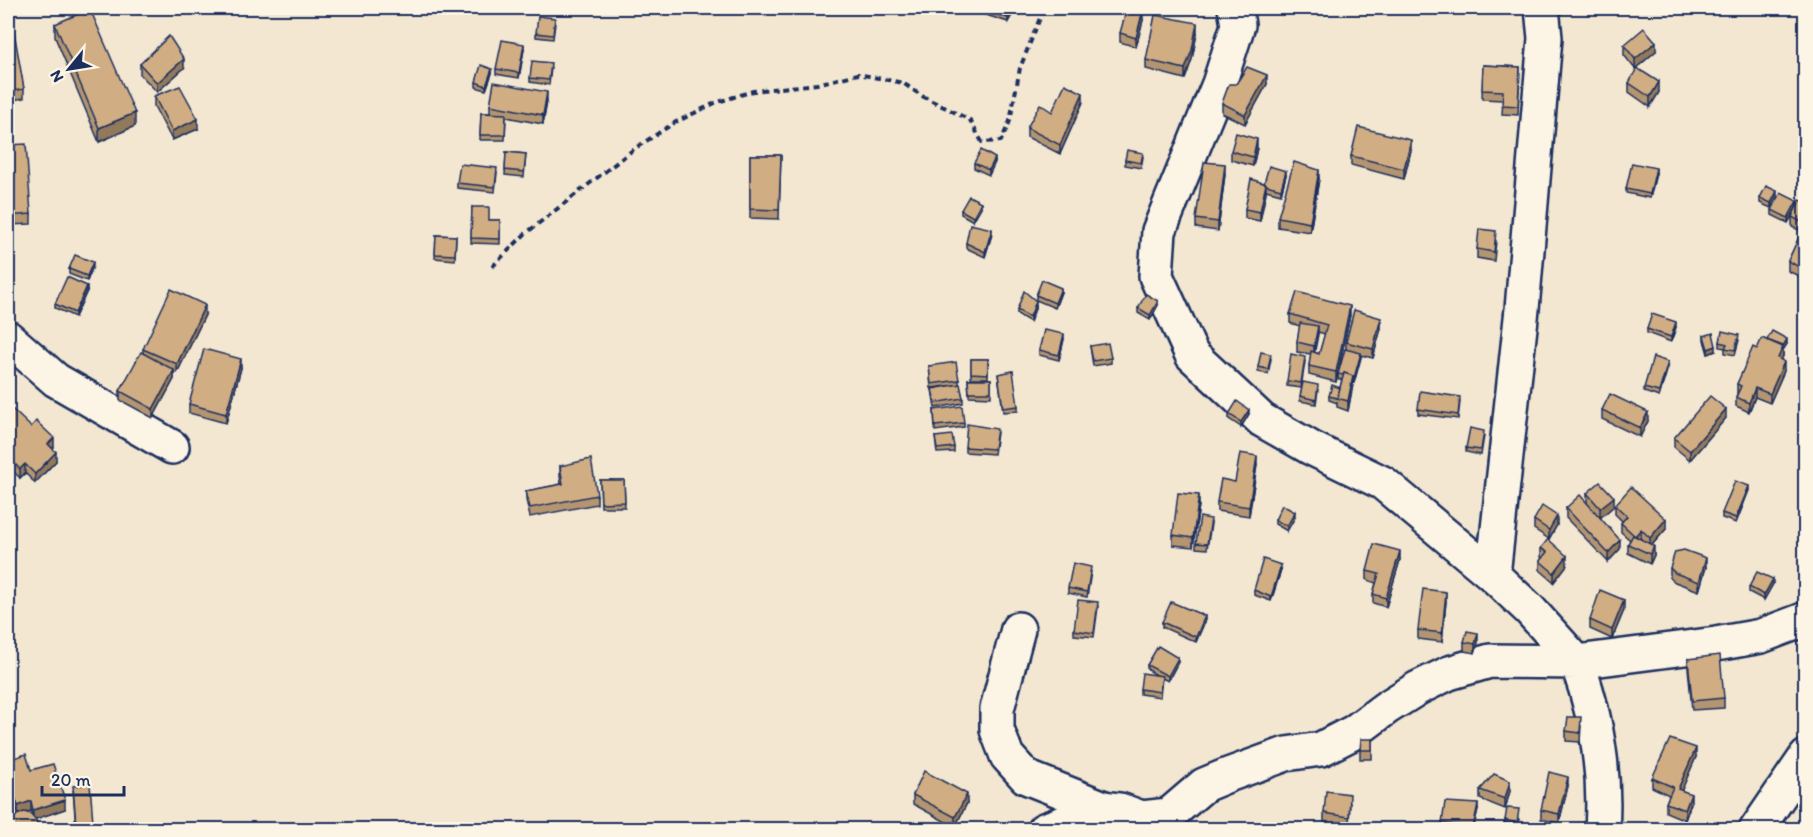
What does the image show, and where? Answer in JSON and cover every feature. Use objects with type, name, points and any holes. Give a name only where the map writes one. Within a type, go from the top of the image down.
[{"type":"street","points":[[1235,8],[1238,25],[1219,84],[1159,231],[1156,276],[1164,296],[1192,355],[1262,420],[1311,448],[1383,483],[1493,575],[1530,610],[1577,662],[1594,721],[1600,759],[1602,830]]},
{"type":"street","points":[[1493,575],[1522,309],[1545,38],[1542,8]]},
{"type":"street","points":[[8,338],[56,380],[172,447]]},
{"type":"street","points":[[1018,629],[997,709],[997,730],[1007,756],[1026,777],[1104,808],[1120,810],[1142,818],[1169,814],[1204,785],[1286,753],[1322,749],[1354,732],[1418,688],[1449,673],[1490,661],[1577,662],[1716,644],[1761,636],[1806,619]]},
{"type":"street","points":[[1756,830],[1806,757]]},
{"type":"street","points":[[1044,830],[1104,808]]},
{"type":"path","points":[[492,267],[525,234],[634,149],[674,123],[715,103],[753,91],[817,84],[858,74],[903,83],[922,96],[970,120],[982,142],[1002,141],[1010,121],[1020,68],[1044,8]]},
{"type":"building","points":[[8,8],[10,8],[24,89],[8,92]]},
{"type":"building","points":[[978,8],[1013,8],[1008,18]]},
{"type":"building","points":[[1127,8],[1143,10],[1136,38],[1120,33]]},
{"type":"building","points":[[90,9],[135,113],[99,128],[55,24]]},
{"type":"building","points":[[1155,15],[1197,23],[1192,50],[1185,69],[1146,60]]},
{"type":"building","points":[[538,16],[555,18],[553,35],[536,33]]},
{"type":"building","points":[[1644,28],[1656,42],[1635,59],[1624,45]]},
{"type":"building","points":[[169,36],[184,59],[157,83],[140,64]]},
{"type":"building","points":[[502,40],[524,44],[519,73],[496,69]]},
{"type":"building","points":[[532,61],[551,63],[549,80],[530,78]]},
{"type":"building","points":[[481,65],[492,69],[486,86],[476,82]]},
{"type":"building","points":[[1483,65],[1520,67],[1518,106],[1502,105],[1503,91],[1482,90]]},
{"type":"building","points":[[1247,67],[1267,75],[1245,115],[1222,103],[1229,84],[1236,84]]},
{"type":"building","points":[[1637,68],[1659,82],[1650,97],[1629,83]]},
{"type":"building","points":[[494,82],[547,92],[543,115],[490,105]]},
{"type":"building","points":[[1065,84],[1083,93],[1060,145],[1027,128],[1040,104],[1052,112]]},
{"type":"building","points":[[180,86],[198,119],[172,131],[154,96]]},
{"type":"building","points":[[481,113],[506,114],[505,135],[480,135]]},
{"type":"building","points":[[1358,127],[1411,140],[1404,169],[1351,156]]},
{"type":"building","points":[[1236,133],[1257,139],[1253,157],[1231,151]]},
{"type":"building","points":[[26,144],[31,214],[8,216],[8,145]]},
{"type":"building","points":[[981,150],[995,158],[989,170],[974,163]]},
{"type":"building","points":[[1127,150],[1143,153],[1141,163],[1125,160]]},
{"type":"building","points":[[506,152],[526,154],[524,172],[505,170]]},
{"type":"building","points":[[750,155],[781,155],[779,210],[750,209]]},
{"type":"building","points":[[1204,162],[1225,164],[1218,222],[1196,219]]},
{"type":"building","points":[[1294,162],[1319,170],[1310,223],[1278,217]]},
{"type":"building","points":[[1632,163],[1656,168],[1650,194],[1626,189]]},
{"type":"building","points":[[460,164],[497,168],[495,187],[457,183]]},
{"type":"building","points":[[1269,166],[1286,171],[1281,189],[1264,183]]},
{"type":"building","points":[[1251,179],[1266,184],[1260,212],[1245,209]]},
{"type":"building","points":[[1766,186],[1777,191],[1771,203],[1760,198]]},
{"type":"building","points":[[1781,193],[1797,201],[1788,218],[1772,210]]},
{"type":"building","points":[[969,196],[981,202],[973,217],[961,210]]},
{"type":"building","points":[[1800,200],[1806,203],[1806,257],[1801,268],[1788,261],[1805,224],[1792,217]]},
{"type":"building","points":[[472,207],[489,207],[489,220],[500,220],[500,239],[471,238]]},
{"type":"building","points":[[970,224],[992,229],[985,252],[966,243]]},
{"type":"building","points":[[1479,229],[1496,231],[1494,252],[1477,249]]},
{"type":"building","points":[[436,235],[456,236],[455,255],[435,254]]},
{"type":"building","points":[[75,255],[93,262],[87,276],[69,269]]},
{"type":"building","points":[[67,277],[87,286],[75,313],[55,304]]},
{"type":"building","points":[[1042,280],[1061,288],[1055,303],[1036,295]]},
{"type":"building","points":[[171,289],[205,305],[177,364],[143,349]]},
{"type":"building","points":[[1024,291],[1036,301],[1030,317],[1017,310]]},
{"type":"building","points":[[1297,292],[1350,306],[1336,372],[1309,366],[1311,351],[1319,354],[1327,325],[1290,314]]},
{"type":"building","points":[[1146,294],[1158,301],[1150,315],[1138,308]]},
{"type":"building","points":[[1354,310],[1381,318],[1373,349],[1346,342]]},
{"type":"building","points":[[1652,314],[1676,322],[1671,337],[1647,329]]},
{"type":"building","points":[[1300,323],[1318,326],[1314,346],[1297,342]]},
{"type":"building","points":[[1044,330],[1064,334],[1059,355],[1039,350]]},
{"type":"building","points":[[1722,331],[1739,335],[1735,350],[1725,348],[1727,344],[1720,342]]},
{"type":"building","points":[[1772,331],[1787,339],[1783,346],[1767,340]]},
{"type":"building","points":[[1713,333],[1716,346],[1708,349],[1704,336]]},
{"type":"building","points":[[1762,338],[1783,347],[1778,358],[1784,362],[1770,394],[1755,388],[1749,403],[1736,397],[1741,386],[1737,384],[1753,347],[1757,349]]},
{"type":"building","points":[[1108,343],[1111,358],[1093,361],[1090,346]]},
{"type":"building","points":[[204,349],[241,359],[226,414],[189,404]]},
{"type":"building","points":[[1345,349],[1361,353],[1354,378],[1344,373],[1343,375],[1338,374]]},
{"type":"building","points":[[141,352],[174,370],[153,409],[120,391]]},
{"type":"building","points":[[1261,352],[1271,354],[1268,369],[1258,367]]},
{"type":"building","points":[[1291,354],[1305,357],[1301,383],[1287,381]]},
{"type":"building","points":[[1653,357],[1668,362],[1659,392],[1644,388]]},
{"type":"building","points":[[971,359],[988,359],[988,374],[971,373]]},
{"type":"building","points":[[956,362],[959,380],[931,384],[929,366]]},
{"type":"building","points":[[1013,371],[1018,406],[1003,408],[998,374]]},
{"type":"building","points":[[1344,373],[1353,376],[1348,401],[1337,398]]},
{"type":"building","points":[[968,379],[991,379],[991,392],[969,392]]},
{"type":"building","points":[[1303,382],[1318,385],[1316,400],[1300,396]]},
{"type":"building","points":[[960,384],[963,398],[935,403],[932,389]]},
{"type":"building","points":[[1332,385],[1340,388],[1337,398],[1329,396]]},
{"type":"building","points":[[1420,391],[1460,397],[1458,415],[1418,409]]},
{"type":"building","points":[[1610,394],[1648,412],[1640,428],[1602,410]]},
{"type":"building","points":[[1710,396],[1726,409],[1690,451],[1674,438]]},
{"type":"building","points":[[1237,401],[1249,410],[1241,422],[1229,414]]},
{"type":"building","points":[[962,406],[964,423],[935,426],[934,410]]},
{"type":"building","points":[[10,407],[31,427],[36,421],[54,438],[48,444],[56,452],[35,474],[25,464],[20,469],[8,457],[8,409]]},
{"type":"building","points":[[967,424],[997,429],[994,449],[965,447]]},
{"type":"building","points":[[1470,428],[1484,431],[1481,450],[1466,448]]},
{"type":"building","points":[[952,435],[954,447],[937,449],[935,437]]},
{"type":"building","points":[[1240,453],[1257,456],[1249,507],[1217,502],[1221,479],[1235,482]]},
{"type":"building","points":[[591,459],[597,495],[530,508],[526,491],[563,484],[560,466]]},
{"type":"building","points":[[600,480],[624,480],[625,502],[601,503]]},
{"type":"building","points":[[1735,481],[1749,486],[1736,518],[1722,513]]},
{"type":"building","points":[[1600,482],[1614,497],[1600,508],[1587,493]]},
{"type":"building","points":[[1631,487],[1666,519],[1650,538],[1641,529],[1635,536],[1621,523],[1627,516],[1615,505]]},
{"type":"building","points":[[1178,493],[1199,495],[1193,538],[1173,535]]},
{"type":"building","points":[[1580,495],[1620,540],[1608,553],[1566,508]]},
{"type":"building","points":[[1282,505],[1295,512],[1287,526],[1275,520]]},
{"type":"building","points":[[1542,506],[1557,516],[1549,530],[1534,520]]},
{"type":"building","points":[[1200,517],[1211,519],[1207,544],[1196,543]]},
{"type":"building","points":[[1633,535],[1654,546],[1650,554],[1628,544]]},
{"type":"building","points":[[1548,539],[1567,556],[1554,573],[1540,561],[1547,552],[1541,548]]},
{"type":"building","points":[[1374,544],[1400,551],[1386,598],[1373,594],[1379,574],[1367,571]]},
{"type":"building","points":[[1684,550],[1706,558],[1699,582],[1675,573],[1670,568],[1675,552]]},
{"type":"building","points":[[1263,559],[1281,565],[1271,597],[1254,590]]},
{"type":"building","points":[[1073,563],[1091,567],[1087,592],[1068,588]]},
{"type":"building","points":[[1757,572],[1773,579],[1764,595],[1749,587]]},
{"type":"building","points":[[1423,589],[1446,592],[1442,633],[1418,630]]},
{"type":"building","points":[[1600,590],[1624,600],[1612,630],[1590,620]]},
{"type":"building","points":[[1078,600],[1098,602],[1094,633],[1074,630]]},
{"type":"building","points":[[1171,602],[1205,616],[1196,637],[1162,622]]},
{"type":"building","points":[[1467,631],[1478,633],[1475,644],[1464,642]]},
{"type":"building","points":[[1158,646],[1178,658],[1168,676],[1147,665]]},
{"type":"building","points":[[1720,655],[1724,698],[1692,701],[1688,659]]},
{"type":"building","points":[[1142,673],[1162,676],[1160,692],[1140,689]]},
{"type":"building","points":[[1568,717],[1581,717],[1580,733],[1566,731]]},
{"type":"building","points":[[1361,739],[1372,739],[1372,750],[1360,750]]},
{"type":"building","points":[[1670,739],[1696,748],[1678,789],[1691,794],[1685,810],[1666,803],[1673,787],[1652,778]]},
{"type":"building","points":[[26,754],[31,770],[53,764],[65,800],[33,810],[31,801],[18,806],[8,776],[10,776],[8,760]]},
{"type":"building","points":[[924,771],[967,794],[955,817],[913,795]]},
{"type":"building","points":[[1549,772],[1568,777],[1559,814],[1541,810]]},
{"type":"building","points":[[1494,774],[1510,781],[1505,799],[1480,790]]},
{"type":"building","points":[[90,784],[93,822],[76,824],[73,786]]},
{"type":"building","points":[[1326,791],[1350,794],[1349,817],[1324,813]]},
{"type":"building","points":[[1445,802],[1478,804],[1473,828],[1442,823]]},
{"type":"building","points":[[1507,808],[1519,809],[1517,823],[1505,820]]},
{"type":"building","points":[[24,812],[31,814],[36,820],[37,830],[11,830],[12,820]]},
{"type":"building","points":[[997,822],[1018,827],[1017,830],[995,830]]},
{"type":"building","points":[[1668,823],[1680,826],[1679,830],[1667,830]]}]
